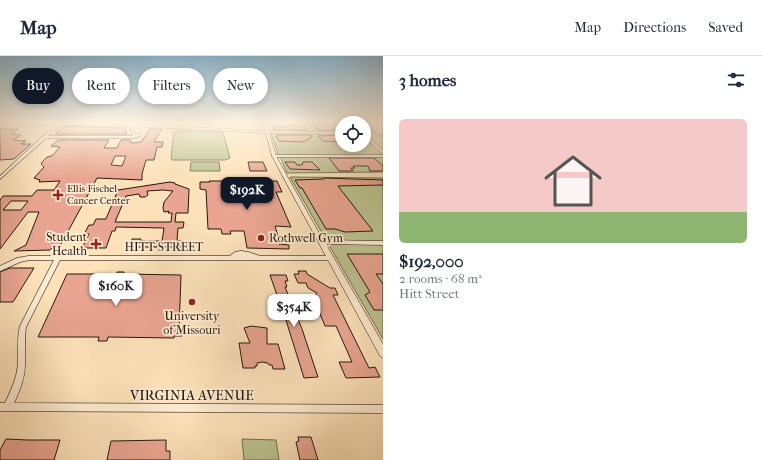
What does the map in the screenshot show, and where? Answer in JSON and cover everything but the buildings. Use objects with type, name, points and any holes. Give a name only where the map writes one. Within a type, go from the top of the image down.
[{"type":"street","points":[[0,178],[40,142]]},
{"type":"street","points":[[270,142],[274,156],[383,353]]},
{"type":"street","points":[[372,142],[383,153]]},
{"type":"street","points":[[274,156],[383,156]]},
{"type":"street","points":[[321,242],[383,243]]},
{"type":"street","name":"HITT STREET","points":[[0,269],[24,258],[330,258]]},
{"type":"street","points":[[4,407],[20,379],[22,368],[20,337],[23,326],[58,258]]},
{"type":"street","name":"VIRGINIA AVENUE","points":[[4,407],[383,409]]},
{"type":"green space","points":[[173,142],[226,142],[230,158],[225,160],[172,160]]},
{"type":"green space","points":[[274,142],[335,142],[335,152],[371,152],[371,142],[383,142],[383,172],[287,173]]},
{"type":"green space","points":[[191,162],[219,162],[220,171],[190,171]]},
{"type":"green space","points":[[290,177],[383,178],[383,339]]},
{"type":"green space","points":[[242,439],[276,440],[279,460],[244,460]]},
{"type":"place","name":"Ellis Fischel Cancer Center","points":[[58,195]]},
{"type":"place","name":"Rothwell Gym","points":[[261,238]]},
{"type":"place","name":"Student Health","points":[[96,244]]},
{"type":"place","name":"University of Missouri","points":[[192,302]]}]
